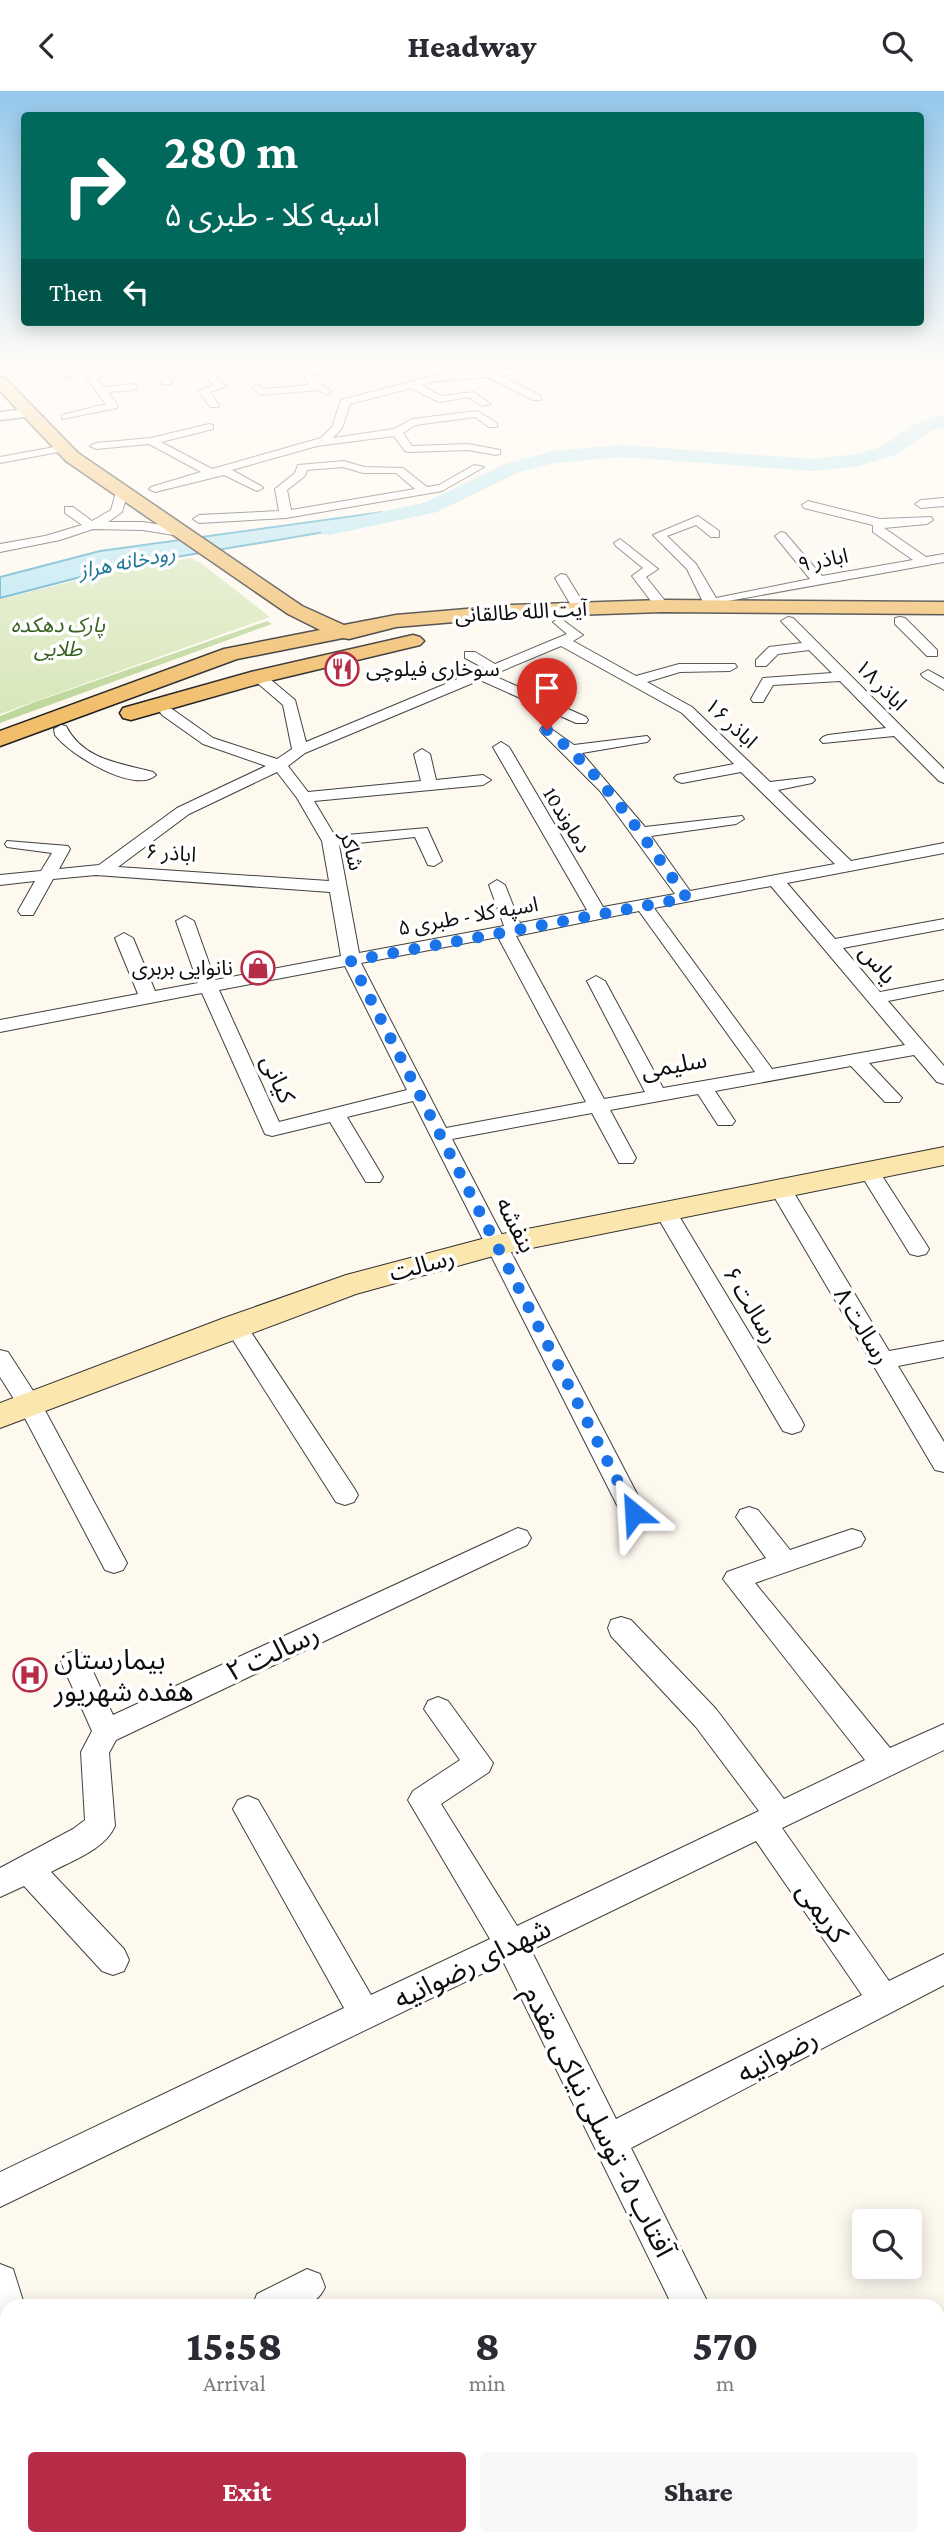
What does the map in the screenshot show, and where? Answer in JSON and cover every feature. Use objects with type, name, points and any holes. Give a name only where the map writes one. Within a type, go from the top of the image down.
[{"type":"main road","points":[[107,481],[129,497],[205,529]]},
{"type":"main road","points":[[129,497],[158,504],[164,502],[164,495]]},
{"type":"main road","points":[[164,495],[205,529],[314,604],[339,631],[367,635],[415,626],[488,627]]},
{"type":"main road","points":[[0,739],[232,653],[288,626],[314,604]]},
{"type":"main road","name":"آیت الله طالقانی","points":[[415,626],[512,611],[662,606],[944,608]]},
{"type":"main road","points":[[352,610],[375,613],[512,611]]},
{"type":"main road","name":"آیت الله طالقانی","points":[[61,729],[396,644],[488,627],[561,632],[788,621],[944,621]]},
{"type":"main road","points":[[0,749],[61,729],[90,713],[184,681],[290,650],[325,643],[339,631]]},
{"type":"main road","points":[[232,653],[290,650]]},
{"type":"main road","name":"رسالت","points":[[0,1416],[235,1325],[346,1286],[497,1245],[944,1156]]},
{"type":"street","points":[[164,495],[198,481]]},
{"type":"street","points":[[243,481],[257,488]]},
{"type":"street","points":[[286,514],[281,489],[293,481]]},
{"type":"street","points":[[412,481],[425,491]]},
{"type":"street","points":[[69,510],[91,526],[205,529],[442,488],[455,481]]},
{"type":"street","points":[[2,552],[35,537],[58,538],[91,526],[116,512],[129,497]]},
{"type":"street","points":[[921,504],[944,502]]},
{"type":"street","points":[[808,505],[880,523],[928,520]]},
{"type":"street","points":[[839,527],[834,519],[844,514]]},
{"type":"street","points":[[712,606],[705,583],[685,552],[659,535],[698,520],[715,534]]},
{"type":"street","points":[[880,523],[877,529],[923,561]]},
{"type":"street","points":[[781,535],[818,580]]},
{"type":"street","points":[[620,544],[652,569],[638,576],[662,606]]},
{"type":"street","name":"اباذر ۹","points":[[712,606],[724,597],[944,558]]},
{"type":"street","points":[[561,578],[580,609]]},
{"type":"street","name":"اباذر ۱۸","points":[[788,621],[944,778]]},
{"type":"street","points":[[900,621],[932,653]]},
{"type":"street","points":[[103,870],[183,811],[279,765],[300,750],[495,669],[561,632]]},
{"type":"street","name":"اباذر ۱۶","points":[[561,632],[634,681],[687,710],[848,867]]},
{"type":"street","points":[[761,663],[774,650],[812,646]]},
{"type":"street","points":[[470,655],[495,669]]},
{"type":"street","points":[[634,681],[679,668],[730,667]]},
{"type":"street","points":[[928,674],[944,686]]},
{"type":"street","points":[[480,675],[582,720]]},
{"type":"street","points":[[259,677],[290,703],[300,750]]},
{"type":"street","points":[[758,699],[768,681],[843,677]]},
{"type":"street","points":[[167,712],[208,741],[279,765]]},
{"type":"street","points":[[61,729],[62,735],[80,755],[115,772],[148,775]]},
{"type":"street","points":[[547,730],[573,750],[619,803],[687,898]]},
{"type":"street","points":[[828,740],[897,731]]},
{"type":"street","points":[[573,750],[642,739]]},
{"type":"street","name":"دماوند10","points":[[501,747],[599,915]]},
{"type":"street","points":[[422,754],[430,785]]},
{"type":"street","name":"شاکر","points":[[279,765],[304,797],[330,841],[351,961]]},
{"type":"street","points":[[682,778],[747,766]]},
{"type":"street","points":[[304,797],[483,780]]},
{"type":"street","points":[[768,787],[807,780]]},
{"type":"street","points":[[640,833],[736,820]]},
{"type":"street","points":[[330,841],[421,831],[435,861]]},
{"type":"street","points":[[13,844],[62,849],[27,911]]},
{"type":"street","name":"اسپه کلا - طبری ۵","points":[[0,1026],[510,932],[944,848]]},
{"type":"street","points":[[924,852],[944,868]]},
{"type":"street","name":"اباذر ۶","points":[[0,880],[103,870],[338,887]]},
{"type":"street","name":"یاس","points":[[776,881],[875,997],[930,1054],[944,1078]]},
{"type":"street","points":[[497,885],[510,932],[626,1158]]},
{"type":"street","points":[[644,906],[766,1075]]},
{"type":"street","points":[[186,921],[208,987]]},
{"type":"street","points":[[830,945],[944,924]]},
{"type":"street","points":[[124,938],[149,998]]},
{"type":"street","name":"بنفشه","points":[[351,961],[634,1513]]},
{"type":"street","points":[[596,981],[657,1095]]},
{"type":"street","points":[[875,997],[944,985]]},
{"type":"street","name":"کیانی","points":[[208,987],[272,1131],[419,1093]]},
{"type":"street","name":"سلیمی","points":[[440,1135],[855,1059],[930,1054]]},
{"type":"street","points":[[855,1059],[892,1098]]},
{"type":"street","points":[[703,1087],[726,1121]]},
{"type":"street","points":[[336,1115],[373,1177]]},
{"type":"street","points":[[868,1170],[918,1248]]},
{"type":"street","name":"رسالت ۸","points":[[780,1188],[944,1463]]},
{"type":"street","name":"رسالت ۶","points":[[665,1211],[792,1425]]},
{"type":"street","points":[[235,1325],[345,1496]]},
{"type":"street","points":[[883,1361],[944,1349]]},
{"type":"street","points":[[0,1358],[29,1403],[114,1563]]},
{"type":"street","points":[[749,1517],[784,1562]]},
{"type":"street","name":"رسالت ۲","points":[[106,1731],[518,1538]]},
{"type":"street","points":[[852,1539],[736,1579],[886,1765]]},
{"type":"street","name":"کریمی","points":[[621,1628],[705,1717],[884,2000]]},
{"type":"street","points":[[0,1883],[84,1839],[100,1826],[95,1752],[106,1731],[75,1662]]},
{"type":"street","name":"آفتاب ۵- توسلی نیاکی مقدم","points":[[438,1709],[479,1763],[423,1800],[511,1944],[688,2299]]},
{"type":"street","name":"شهدای رضوانیه","points":[[0,2190],[944,1736]]},
{"type":"street","points":[[248,1809],[365,2015]]},
{"type":"street","points":[[29,1868],[113,1960]]},
{"type":"street","name":"رضوانیه","points":[[609,2141],[944,1969]]},
{"type":"street","points":[[0,2282],[5,2299]]},
{"type":"street","points":[[285,2299],[307,2287]]},
{"type":"green space","name":"پارک دهکده طلایی","points":[[191,558],[270,617],[0,714],[0,599],[123,569]]},
{"type":"green space","points":[[267,621],[272,624],[0,723],[0,716],[35,702]]},
{"type":"water","points":[[382,512],[384,522],[123,566],[0,598],[0,577],[100,551]]},
{"type":"waterway","name":"رودخانه هراز","points":[[330,529],[430,508],[486,481]]},
{"type":"place","name":"سوخاری فیلوچی","points":[[342,669]]},
{"type":"place","name":"نانوایی بربری","points":[[258,968]]},
{"type":"place","name":"بیمارستان هفده شهریور","points":[[30,1675]]},
{"type":"route","points":[[547,730],[573,750],[619,803],[687,898],[351,961],[634,1513]]}]
